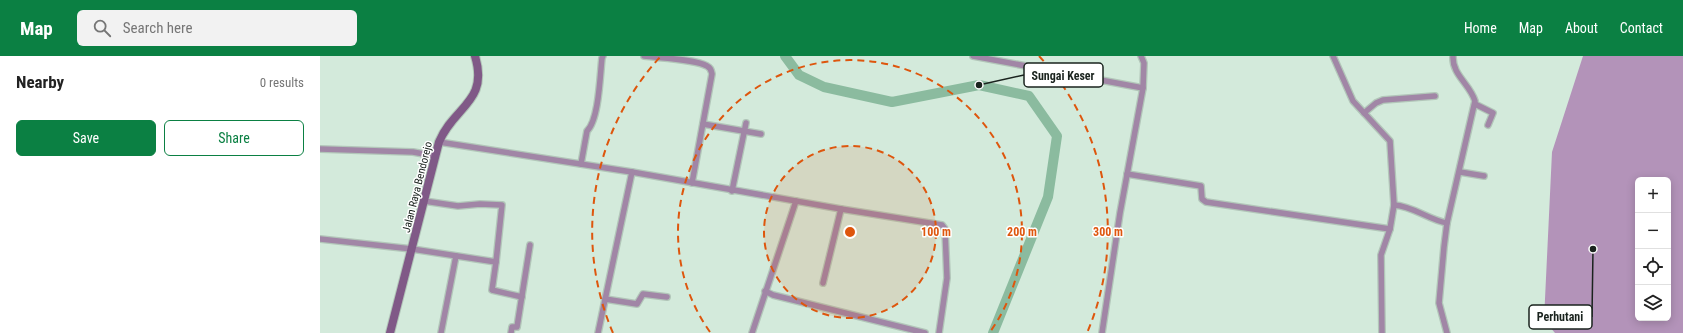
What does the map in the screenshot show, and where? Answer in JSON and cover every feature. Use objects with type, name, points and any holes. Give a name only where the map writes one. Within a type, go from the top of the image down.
[{"type":"main road","name":"Jalan Raya Bendorejo","points":[[390,333],[439,142],[444,129],[469,102],[476,90],[479,75],[475,58]]},
{"type":"street","points":[[581,164],[587,131],[591,128],[595,114],[603,56]]},
{"type":"street","points":[[644,56],[706,65],[711,69],[712,74],[692,183]]},
{"type":"street","points":[[973,56],[1143,88]]},
{"type":"street","points":[[1102,333],[1127,174],[1143,88],[1144,63],[1141,56]]},
{"type":"street","points":[[1333,56],[1353,101],[1390,141],[1394,205],[1389,229],[1381,255],[1382,333]]},
{"type":"street","points":[[1447,333],[1439,303],[1446,223],[1460,172],[1475,104],[1475,98],[1469,87],[1454,68],[1453,56]]},
{"type":"street","points":[[1364,113],[1376,103],[1383,100],[1435,96]]},
{"type":"street","points":[[1475,104],[1493,113],[1488,125]]},
{"type":"street","points":[[732,190],[746,123]]},
{"type":"street","points":[[703,124],[761,134]]},
{"type":"street","points":[[439,142],[632,172],[841,210],[920,220],[944,227],[947,250],[947,278],[939,333]]},
{"type":"street","points":[[320,149],[413,152],[435,156]]},
{"type":"street","points":[[598,333],[632,172]]},
{"type":"street","points":[[1460,172],[1484,176]]},
{"type":"street","points":[[1127,174],[1201,186],[1202,200],[1206,202],[1389,229]]},
{"type":"street","points":[[424,201],[458,206],[480,204],[502,206],[492,290],[522,296]]},
{"type":"street","points":[[752,333],[796,201]]},
{"type":"street","points":[[1394,205],[1404,207],[1446,223]]},
{"type":"street","points":[[823,283],[841,210]]},
{"type":"street","points":[[320,239],[412,249],[496,262]]},
{"type":"street","points":[[510,333],[512,326],[516,327],[530,245]]},
{"type":"street","points":[[441,333],[456,256]]},
{"type":"street","points":[[765,291],[786,298],[925,333]]},
{"type":"street","points":[[605,298],[638,304],[643,294],[667,297]]},
{"type":"shaded area","points":[[1583,56],[1683,56],[1683,333],[1555,333],[1544,320],[1552,152]]},
{"type":"waterway","points":[[785,56],[799,75],[824,87],[892,102],[979,85],[1029,96],[1057,136],[1048,197],[993,333]]},
{"type":"place","name":"Sungai Keser","points":[[979,85]]},
{"type":"place","name":"Perhutani","points":[[1593,249]]}]
